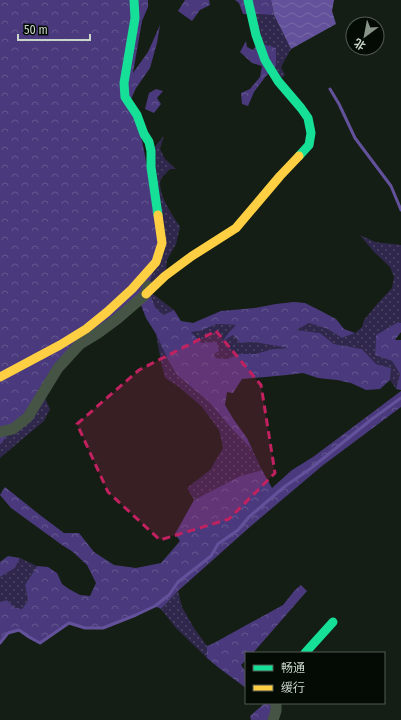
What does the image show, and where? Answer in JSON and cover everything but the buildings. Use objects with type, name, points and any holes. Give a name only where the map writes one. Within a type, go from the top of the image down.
[{"type":"street","points":[[134,0],[135,18],[125,76],[125,97],[137,115],[144,134],[149,142],[151,151],[151,167],[162,243],[146,294]]},
{"type":"street","points":[[0,432],[13,429],[28,417],[58,368],[80,344],[117,319],[165,276],[236,228],[308,145],[311,133],[308,118],[278,81],[265,60],[256,34],[248,0]]},
{"type":"street","points":[[0,377],[40,357],[86,329],[132,289],[156,262]]},
{"type":"street","points":[[306,652],[333,622]]},
{"type":"street","points":[[273,720],[276,711],[276,704]]},
{"type":"highlighted area","points":[[216,331],[261,385],[275,473],[229,519],[160,540],[108,492],[77,424],[139,370]]},
{"type":"shaded area","points":[[252,15],[274,15],[291,49],[281,67],[285,75],[278,81],[259,43]]},
{"type":"shaded area","points":[[164,136],[160,149],[165,159],[176,169],[170,169],[161,179],[161,190],[166,204],[180,227],[176,244],[167,260],[166,269],[146,294],[151,151]]},
{"type":"shaded area","points":[[360,235],[375,242],[401,245],[401,323],[398,322],[376,335],[375,355],[392,361],[400,374],[396,389],[390,380],[391,368],[376,364],[362,349],[334,344],[320,333],[295,330],[309,323],[328,329],[342,338],[355,333],[362,327],[364,320],[392,288],[394,277],[390,267],[374,252]]},
{"type":"shaded area","points":[[149,291],[174,310],[163,315],[155,307]]},
{"type":"shaded area","points":[[217,324],[237,325],[230,331],[223,341],[233,335],[240,343],[254,342],[290,348],[273,349],[255,354],[238,354],[228,359],[216,358],[214,354],[191,332],[200,331]]},
{"type":"shaded area","points":[[156,334],[177,375],[209,402],[253,451],[262,470],[240,476],[194,500],[187,488],[210,470],[223,448],[219,430],[202,407],[179,387],[165,378]]},
{"type":"shaded area","points":[[43,394],[50,409],[44,421],[0,458],[0,445]]},
{"type":"shaded area","points":[[20,558],[37,566],[25,585],[28,600],[22,609],[14,607],[7,600],[0,602],[0,577],[15,568]]},
{"type":"shaded area","points":[[178,591],[182,607],[194,628],[207,646],[207,658],[176,628],[161,609]]},
{"type":"green space","points":[[0,0],[148,0],[148,7],[142,21],[133,73],[148,52],[160,25],[157,43],[150,68],[136,88],[129,104],[137,115],[162,243],[146,293],[149,291],[155,307],[163,315],[174,310],[181,321],[193,323],[221,311],[294,302],[305,303],[336,319],[344,329],[355,333],[342,338],[328,329],[309,323],[296,330],[320,333],[334,344],[362,349],[376,364],[391,368],[390,380],[380,389],[366,390],[351,383],[318,378],[303,373],[242,379],[233,393],[227,392],[225,405],[247,438],[253,451],[209,402],[177,375],[146,318],[139,300],[80,344],[0,445]],"holes":[[[217,324],[236,325],[222,342],[233,335],[240,343],[254,342],[288,348],[273,349],[255,354],[238,354],[228,359],[216,358],[214,354],[219,351],[217,342],[202,343],[191,332],[200,331]]]},
{"type":"green space","points":[[185,0],[209,0],[210,5],[200,10],[192,21],[178,11]]},
{"type":"green space","points":[[235,0],[271,0],[274,15],[243,14],[239,3]]},
{"type":"green space","points":[[246,41],[247,47],[253,50],[259,43],[276,48],[276,65],[254,92],[248,106],[242,104],[241,93],[250,89],[260,77],[262,66],[252,63],[240,52]]},
{"type":"green space","points":[[156,89],[163,91],[157,98],[161,104],[154,113],[145,109],[149,93]]},
{"type":"green space","points":[[398,322],[401,323],[401,332],[395,340],[401,340],[401,390],[396,389],[400,374],[392,361],[375,355],[376,335]]},
{"type":"green space","points":[[401,391],[401,407],[322,466],[251,526],[178,591],[161,609],[155,606],[103,628],[85,628],[69,623],[40,643],[19,630],[8,633],[0,643],[0,602],[7,600],[14,607],[22,609],[28,600],[25,585],[37,566],[48,567],[57,573],[62,584],[80,595],[90,596],[96,583],[87,565],[73,552],[11,508],[0,495],[5,487],[64,533],[79,533],[94,552],[114,565],[136,568],[161,563],[180,541],[175,534],[194,500],[240,476],[262,470],[272,488],[292,470],[313,457]]},
{"type":"green space","points":[[8,556],[20,558],[15,568],[0,577],[0,562]]},
{"type":"green space","points":[[301,585],[307,591],[254,652],[245,652],[245,661],[241,665],[245,671],[245,687],[207,658],[207,646],[283,605]]},
{"type":"green space","points":[[264,704],[276,704],[273,720],[251,720],[250,716]]},
{"type":"water","points":[[271,0],[334,0],[332,11],[336,24],[291,49],[274,15]]},
{"type":"waterway","points":[[330,89],[355,138],[391,186],[401,210]]},
{"type":"waterway","points":[[0,643],[8,633],[19,630],[40,643],[69,623],[85,628],[103,628],[155,606],[169,595],[178,582],[211,556],[218,544],[238,530],[249,517],[284,487],[310,469],[372,419],[401,398]]},
{"type":"traffic: fast","points":[[134,0],[135,18],[124,83],[125,97],[137,115],[144,134],[149,142],[158,215]]},
{"type":"traffic: fast","points":[[248,0],[256,35],[265,60],[278,81],[308,118],[311,133],[309,145],[299,156]]},
{"type":"traffic: fast","points":[[306,652],[333,622]]},
{"type":"traffic: slow","points":[[146,294],[165,276],[192,256],[236,228],[299,156]]},
{"type":"traffic: slow","points":[[0,377],[60,345],[86,329],[132,289],[156,262],[162,243],[158,215]]}]
